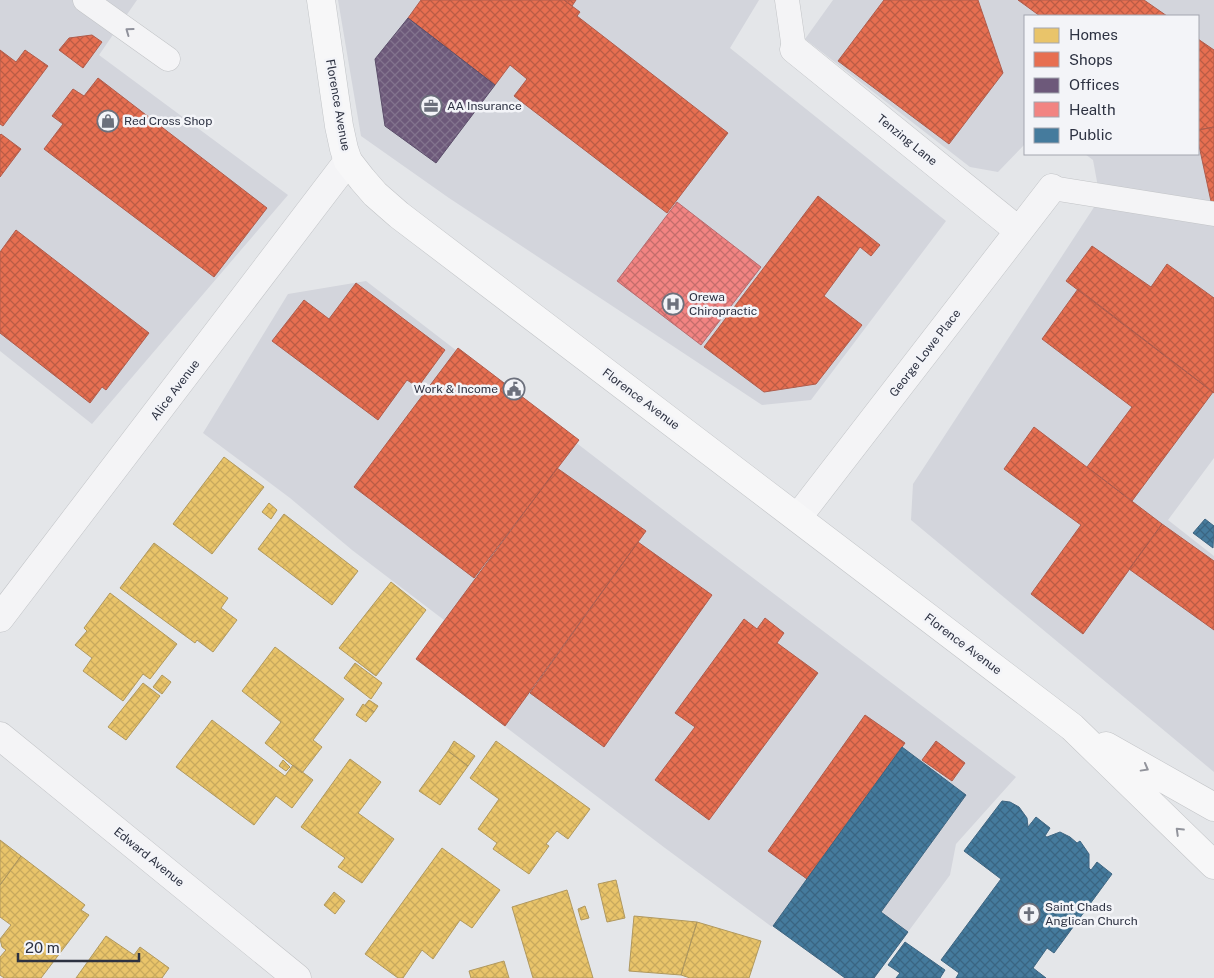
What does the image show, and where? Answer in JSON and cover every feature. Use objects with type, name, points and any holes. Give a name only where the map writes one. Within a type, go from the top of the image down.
[{"type":"street","name":"Florence Avenue","points":[[321,0],[344,149],[348,161],[375,194],[399,215],[1072,727],[1214,865]]},
{"type":"street","name":"Tenzing Lane","points":[[794,49],[1019,231]]},
{"type":"street","name":"Alice Avenue","points":[[0,618],[348,161]]},
{"type":"street","name":"George Lowe Place","points":[[798,518],[1052,188]]},
{"type":"street","name":"Florence Avenue","points":[[1072,727],[1214,807]]},
{"type":"street","name":"Edward Avenue","points":[[0,736],[297,978]]},
{"type":"lane","points":[[85,0],[168,59]]},
{"type":"lane","points":[[787,0],[794,49]]},
{"type":"lane","points":[[1052,188],[1214,214]]},
{"type":"shaded area","points":[[0,0],[137,0],[99,55],[288,195],[92,424],[0,351]]},
{"type":"shaded area","points":[[338,0],[759,0],[730,48],[946,221],[811,400],[762,405],[449,198],[361,136]]},
{"type":"shaded area","points":[[833,0],[1214,0],[1214,458],[1168,520],[1214,556],[1214,772],[911,520],[913,484],[1100,198],[1093,160],[1086,155],[1199,155],[1199,15],[1024,15],[1024,145],[998,172],[970,167],[805,39]]},
{"type":"shaded area","points":[[366,281],[683,525],[1016,777],[956,844],[950,875],[874,978],[845,978],[665,848],[416,659],[444,620],[352,550],[290,498],[203,433],[288,294]]},
{"type":"building: Homes","points":[[224,457],[264,487],[212,554],[173,524]]},
{"type":"building: Homes","points":[[269,503],[277,510],[271,519],[262,512]]},
{"type":"building: Homes","points":[[284,514],[358,571],[332,605],[258,549]]},
{"type":"building: Homes","points":[[154,543],[228,598],[221,608],[237,620],[213,652],[197,640],[195,643],[120,588]]},
{"type":"building: Homes","points":[[391,582],[426,610],[376,676],[339,648]]},
{"type":"building: Homes","points":[[110,593],[177,644],[150,679],[143,674],[123,701],[83,671],[92,658],[75,645],[87,631],[84,628]]},
{"type":"building: Homes","points":[[275,647],[344,699],[313,740],[322,747],[302,773],[265,743],[281,722],[242,691]]},
{"type":"building: Homes","points":[[355,663],[382,683],[371,699],[344,678]]},
{"type":"building: Homes","points":[[162,675],[171,682],[162,694],[153,687]]},
{"type":"building: Homes","points":[[143,683],[160,696],[126,740],[108,727]]},
{"type":"building: Homes","points":[[369,700],[378,706],[374,712],[365,705]]},
{"type":"building: Homes","points":[[363,704],[374,712],[366,722],[356,715]]},
{"type":"building: Homes","points":[[212,720],[285,776],[293,765],[313,780],[292,808],[276,796],[254,825],[176,767]]},
{"type":"building: Homes","points":[[454,741],[475,756],[468,766],[448,751]]},
{"type":"building: Homes","points":[[496,741],[590,809],[568,839],[557,831],[546,844],[549,846],[529,874],[493,849],[497,843],[478,829],[499,799],[470,778]]},
{"type":"building: Homes","points":[[448,751],[468,766],[440,805],[419,791]]},
{"type":"building: Homes","points":[[350,759],[381,782],[358,813],[394,839],[362,883],[338,867],[345,858],[301,827]]},
{"type":"building: Homes","points":[[283,760],[290,767],[286,771],[279,766]]},
{"type":"building: Homes","points":[[0,840],[21,856],[0,885]]},
{"type":"building: Homes","points":[[442,848],[500,890],[472,928],[460,920],[433,959],[422,950],[403,978],[398,978],[365,954]]},
{"type":"building: Homes","points":[[21,856],[85,905],[81,910],[89,915],[41,978],[4,978],[0,975],[0,957],[6,950],[2,947],[0,939],[11,925],[0,917],[0,885]]},
{"type":"building: Homes","points":[[616,880],[625,918],[607,922],[598,884]]},
{"type":"building: Homes","points":[[567,890],[593,978],[533,978],[512,907]]},
{"type":"building: Homes","points":[[334,892],[345,901],[335,914],[324,905]]},
{"type":"building: Homes","points":[[585,906],[589,918],[581,920],[578,909]]},
{"type":"building: Homes","points":[[634,916],[697,922],[681,975],[629,971]]},
{"type":"building: Homes","points":[[697,922],[761,941],[749,978],[690,978],[681,975]]},
{"type":"building: Homes","points":[[106,936],[134,955],[140,947],[169,968],[162,978],[76,978]]},
{"type":"building: Homes","points":[[504,961],[509,978],[471,978],[469,971]]},
{"type":"building: Shops","points":[[421,0],[564,0],[580,12],[577,16],[728,133],[667,213],[514,96],[527,79],[510,65],[495,85],[408,18]]},
{"type":"building: Shops","points":[[564,0],[576,0],[572,6]]},
{"type":"building: Shops","points":[[884,0],[978,0],[1003,73],[949,144],[838,61]]},
{"type":"building: Shops","points":[[1018,0],[1144,0],[1166,15],[1039,15]]},
{"type":"building: Shops","points":[[92,35],[102,42],[83,68],[59,50],[69,38]]},
{"type":"building: Shops","points":[[1199,40],[1214,50],[1214,127],[1199,130]]},
{"type":"building: Shops","points":[[0,50],[16,62],[25,50],[48,66],[3,126],[0,124]]},
{"type":"building: Shops","points":[[98,78],[267,208],[214,277],[44,149],[63,124],[52,116],[73,89],[84,96]]},
{"type":"building: Shops","points":[[1214,127],[1214,205],[1212,206],[1199,146],[1199,130]]},
{"type":"building: Shops","points":[[0,135],[21,149],[0,177]]},
{"type":"building: Shops","points":[[818,196],[880,245],[871,256],[860,247],[824,296],[862,325],[816,384],[764,392],[704,347]]},
{"type":"building: Shops","points":[[16,230],[149,333],[106,390],[102,387],[90,403],[0,333],[0,252]]},
{"type":"building: Shops","points":[[1092,246],[1151,287],[1167,264],[1214,298],[1214,393],[1066,281]]},
{"type":"building: Shops","points":[[356,283],[445,350],[418,387],[407,380],[378,420],[272,341],[304,300],[329,319]]},
{"type":"building: Shops","points":[[1078,289],[1213,392],[1132,501],[1087,467],[1132,407],[1042,339]]},
{"type":"building: Shops","name":"Work & Income","points":[[458,348],[579,440],[474,578],[354,487]]},
{"type":"building: Shops","points":[[1034,427],[1162,524],[1083,634],[1031,594],[1081,525],[1004,469]]},
{"type":"building: Shops","points":[[557,468],[646,531],[505,726],[416,659]]},
{"type":"building: Shops","points":[[1162,524],[1214,561],[1214,630],[1129,569]]},
{"type":"building: Shops","points":[[638,542],[712,595],[604,747],[530,693]]},
{"type":"building: Shops","points":[[765,618],[784,633],[777,643],[818,673],[709,820],[655,780],[695,727],[675,713],[744,619],[757,629]]},
{"type":"building: Shops","points":[[865,715],[905,743],[807,879],[768,851]]},
{"type":"building: Shops","points":[[936,741],[965,763],[952,781],[922,760]]},
{"type":"building: Offices","name":"AA Insurance","points":[[408,18],[495,85],[436,163],[385,126],[375,59]]},
{"type":"building: Health","points":[[677,202],[761,267],[701,345],[617,281]]},
{"type":"building: Public","points":[[1205,519],[1214,526],[1213,548],[1193,533]]},
{"type":"building: Public","points":[[902,747],[966,795],[881,912],[908,932],[874,978],[845,978],[773,926]]},
{"type":"building: Public","name":"Saint Chads Anglican Church","points":[[1002,801],[1010,802],[1019,807],[1027,818],[1028,827],[1036,817],[1050,828],[1045,836],[1060,832],[1077,843],[1080,841],[1089,854],[1089,868],[1091,870],[1097,862],[1112,874],[1054,953],[1047,948],[1033,968],[1046,978],[956,978],[959,973],[941,960],[1001,879],[964,851]]},
{"type":"building: Public","points":[[905,942],[945,970],[940,978],[896,978],[900,973],[888,965]]},
{"type":"place","name":"AA Insurance","points":[[431,106]]},
{"type":"place","name":"Red Cross Shop","points":[[108,121]]},
{"type":"place","name":"Orewa Chiropractic","points":[[673,304]]},
{"type":"place","name":"Work & Income","points":[[514,389]]},
{"type":"place","name":"Saint Chads Anglican Church","points":[[1029,914]]}]
